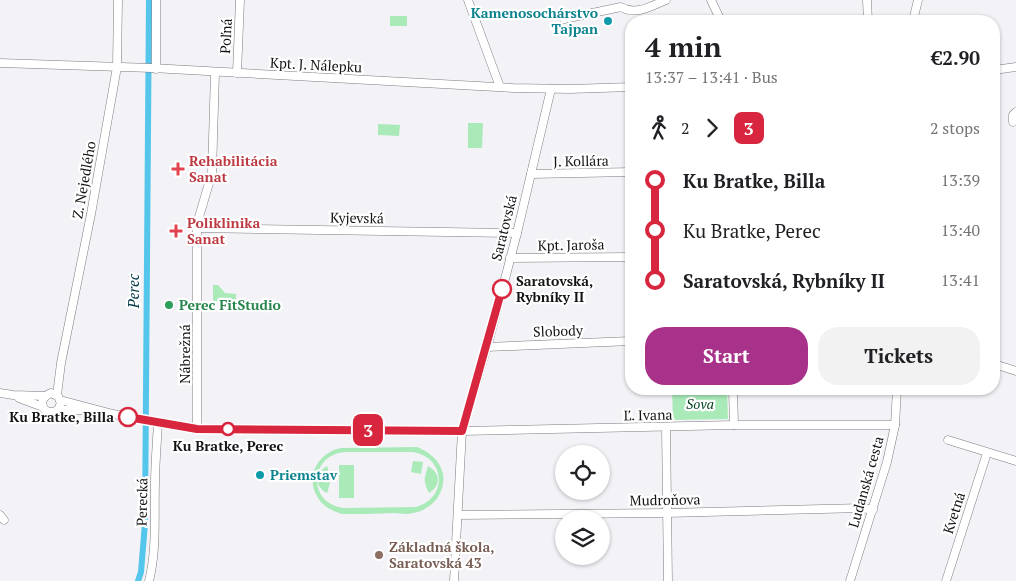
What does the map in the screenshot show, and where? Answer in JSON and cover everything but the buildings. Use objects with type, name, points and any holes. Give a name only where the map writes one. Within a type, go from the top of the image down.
[{"type":"street","name":"Z. Nejedlého","points":[[53,396],[91,214],[117,67],[118,0]]},
{"type":"street","points":[[151,68],[156,0]]},
{"type":"street","name":"Poľná","points":[[237,73],[240,0]]},
{"type":"street","points":[[468,0],[500,87]]},
{"type":"street","points":[[564,19],[620,3],[627,10],[636,11],[666,0]]},
{"type":"street","points":[[712,0],[718,15]]},
{"type":"street","points":[[868,0],[868,15]]},
{"type":"street","points":[[914,15],[918,0]]},
{"type":"street","name":"Kpt. J. Nálepku","points":[[0,63],[151,68],[500,87],[625,87]]},
{"type":"street","points":[[1000,69],[1016,67]]},
{"type":"street","name":"Nábrežná","points":[[197,429],[197,228],[212,173],[216,72]]},
{"type":"street","name":"Saratovská","points":[[454,581],[462,431],[517,233],[551,88]]},
{"type":"street","points":[[1013,122],[1013,115],[1016,112]]},
{"type":"street","name":"J. Kollára","points":[[531,174],[625,172]]},
{"type":"street","name":"Kyjevská","points":[[197,228],[517,233]]},
{"type":"street","name":"Kpt. Jaroša","points":[[510,258],[625,257]]},
{"type":"street","name":"Slobody","points":[[487,346],[625,341]]},
{"type":"street","points":[[1000,366],[1016,371]]},
{"type":"street","points":[[0,393],[53,396],[97,410]]},
{"type":"street","points":[[13,395],[43,407],[49,412],[58,410],[97,410]]},
{"type":"street","points":[[733,395],[734,426]]},
{"type":"street","name":"Ludanská cesta","points":[[850,581],[887,462],[895,425],[897,395]]},
{"type":"street","points":[[43,407],[42,401],[53,396]]},
{"type":"street","points":[[53,396],[60,405],[58,410]]},
{"type":"street","name":"Ľ. Ivana","points":[[97,410],[197,429],[462,431],[895,425]]},
{"type":"street","name":"Perecká","points":[[149,581],[153,559],[155,485],[150,421]]},
{"type":"street","points":[[666,427],[668,581]]},
{"type":"street","points":[[948,440],[1016,461]]},
{"type":"street","name":"Kvetná","points":[[946,581],[987,453]]},
{"type":"street","name":"Mudroňova","points":[[458,515],[667,513],[862,508],[873,510]]},
{"type":"green space","points":[[390,16],[407,16],[407,26],[390,26]]},
{"type":"green space","points":[[468,123],[483,123],[482,148],[468,148]]},
{"type":"green space","points":[[378,124],[400,125],[399,136],[378,135]]},
{"type":"green space","points":[[213,285],[218,285],[225,293],[236,294],[236,302],[213,301]]},
{"type":"green space","name":"Sova","points":[[672,395],[727,395],[728,419],[673,420]]},
{"type":"green space","points":[[417,447],[430,454],[442,469],[443,481],[440,494],[431,505],[411,514],[342,514],[328,508],[319,500],[314,488],[314,473],[316,466],[326,454],[341,448]],"holes":[[[345,452],[412,452],[423,455],[431,461],[439,478],[438,487],[434,495],[427,502],[416,507],[343,508],[331,504],[323,498],[318,489],[317,479],[319,470],[324,461],[333,455]]]},
{"type":"green space","points":[[413,461],[423,462],[421,474],[411,472]]},
{"type":"green space","points":[[339,465],[354,465],[354,498],[339,498]]},
{"type":"green space","points":[[327,466],[330,480],[327,493],[320,487],[317,480],[320,473]]},
{"type":"green space","points":[[428,466],[435,472],[438,479],[436,487],[429,493],[425,480]]},
{"type":"waterway","name":"Perec","points":[[138,581],[141,572],[145,523],[149,0]]},
{"type":"bus line","name":"3","points":[[128,417],[197,429],[462,431],[502,289]]},
{"type":"place","name":"Kamenosochárstvo Tajpan","points":[[608,21]]},
{"type":"place","name":"Rehabilitácia Sanat","points":[[178,169]]},
{"type":"place","name":"Poliklinika Sanat","points":[[176,231]]},
{"type":"place","name":"Saratovská, Rybníky II","points":[[502,289]]},
{"type":"place","name":"Perec FitStudio","points":[[169,305]]},
{"type":"place","name":"Ku Bratke, Billa","points":[[128,417]]},
{"type":"place","name":"Ku Bratke, Perec","points":[[228,429]]},
{"type":"place","name":"Priemstav","points":[[260,475]]},
{"type":"place","name":"Základná škola, Saratovská 43","points":[[379,555]]}]
